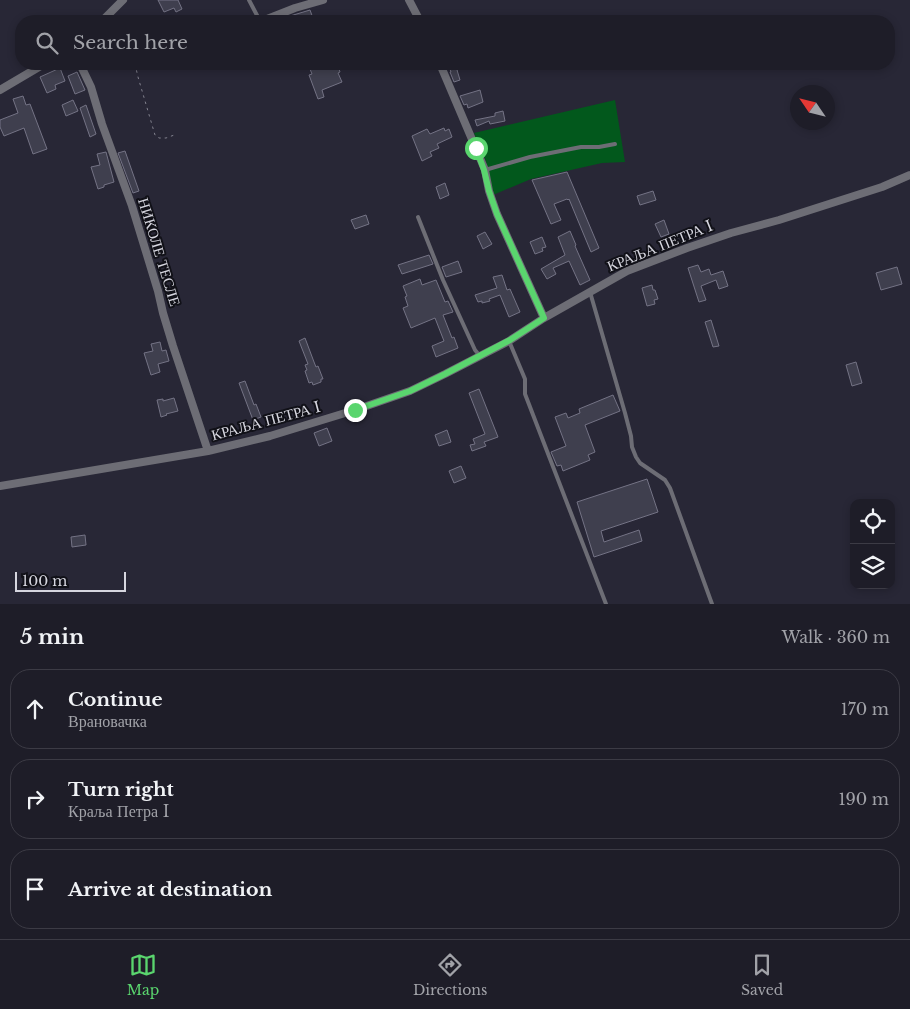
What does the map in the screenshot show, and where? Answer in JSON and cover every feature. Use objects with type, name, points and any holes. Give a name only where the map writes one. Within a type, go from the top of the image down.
[{"type":"street","points":[[108,15],[123,0]]},
{"type":"street","points":[[277,15],[323,0]]},
{"type":"street","points":[[408,0],[417,15]]},
{"type":"street","points":[[0,90],[34,70]]},
{"type":"street","name":"НИКОЛЕ ТЕСЛЕ","points":[[83,70],[91,87],[102,124],[132,206],[173,346],[208,451]]},
{"type":"street","points":[[442,70],[484,170],[497,214],[544,318]]},
{"type":"street","name":"КРАЉА ПЕТРА I","points":[[0,486],[208,451],[270,436],[355,410],[410,391],[480,356],[627,271],[731,233],[779,220],[882,187],[910,175]]},
{"type":"lane","points":[[249,0],[258,15]]},
{"type":"lane","points":[[484,170],[530,157],[581,147],[599,147],[615,144]]},
{"type":"lane","points":[[418,217],[443,280],[475,350],[480,356]]},
{"type":"lane","points":[[590,292],[625,413],[632,447],[640,464],[665,480],[670,488],[712,604]]},
{"type":"lane","points":[[510,340],[525,379],[525,394],[606,604]]},
{"type":"path","points":[[136,70],[155,135],[159,138],[166,138],[177,134]]},
{"type":"green space","points":[[615,100],[625,162],[602,163],[531,179],[493,195],[486,161],[474,133]]},
{"type":"building","points":[[158,0],[178,0],[182,9],[176,12],[174,8],[164,12]]},
{"type":"building","points":[[310,10],[312,15],[293,15]]},
{"type":"building","points":[[56,70],[61,70],[65,81],[55,85],[56,89],[47,93],[40,77]]},
{"type":"building","points":[[310,70],[339,70],[338,73],[342,82],[322,90],[324,97],[318,99],[309,75],[312,74]]},
{"type":"building","points":[[450,70],[457,70],[460,80],[454,82]]},
{"type":"building","points":[[77,72],[85,90],[75,94],[68,76]]},
{"type":"building","points":[[480,90],[483,102],[468,108],[467,104],[464,105],[460,96]]},
{"type":"building","points":[[23,96],[26,105],[30,104],[47,149],[33,154],[24,128],[4,136],[0,127],[0,120],[18,113],[13,99]]},
{"type":"building","points":[[73,100],[78,111],[66,116],[62,105]]},
{"type":"building","points":[[86,105],[96,134],[90,137],[80,108]]},
{"type":"building","points":[[503,111],[505,121],[490,124],[489,121],[477,126],[475,120],[495,116],[495,113]]},
{"type":"building","points":[[444,128],[445,131],[449,129],[452,137],[437,144],[439,148],[430,152],[432,156],[422,161],[412,136],[427,129],[430,134]]},
{"type":"building","points":[[125,151],[139,191],[133,193],[118,153]]},
{"type":"building","points":[[106,152],[114,182],[98,189],[91,167],[100,165],[97,154]]},
{"type":"building","points":[[567,172],[599,248],[591,252],[569,199],[554,204],[561,220],[551,224],[532,180]]},
{"type":"building","points":[[445,183],[449,195],[440,199],[436,187]]},
{"type":"building","points":[[653,191],[656,200],[640,205],[637,196]]},
{"type":"building","points":[[366,215],[369,224],[355,229],[351,220]]},
{"type":"building","points":[[664,220],[669,234],[661,237],[655,224]]},
{"type":"building","points":[[570,231],[590,280],[580,285],[569,261],[553,268],[556,274],[547,279],[541,269],[565,255],[558,237]]},
{"type":"building","points":[[485,232],[492,244],[483,249],[477,236]]},
{"type":"building","points":[[542,237],[546,247],[542,248],[543,251],[535,254],[530,242]]},
{"type":"building","points":[[429,255],[433,264],[402,274],[398,265]]},
{"type":"building","points":[[458,261],[462,272],[446,277],[442,267]]},
{"type":"building","points":[[698,265],[701,272],[709,269],[711,275],[723,271],[728,286],[719,289],[716,280],[701,286],[706,300],[699,302],[688,268]]},
{"type":"building","points":[[897,267],[902,284],[881,290],[876,273]]},
{"type":"building","points":[[502,275],[507,290],[510,289],[520,312],[509,317],[500,295],[482,303],[482,301],[478,302],[475,295],[497,288],[493,277]]},
{"type":"building","points":[[420,279],[422,285],[436,280],[445,302],[448,301],[453,312],[443,315],[458,348],[436,357],[432,346],[444,341],[435,318],[411,328],[403,308],[408,306],[403,286]]},
{"type":"building","points":[[652,285],[658,299],[654,300],[655,304],[647,306],[642,288]]},
{"type":"building","points":[[711,320],[719,346],[713,347],[705,322]]},
{"type":"building","points":[[305,338],[316,367],[318,366],[323,379],[321,379],[321,382],[313,385],[312,382],[309,383],[305,371],[307,370],[305,365],[308,364],[299,341]]},
{"type":"building","points":[[160,342],[162,351],[166,350],[169,361],[158,364],[160,372],[151,375],[144,353],[153,351],[151,344]]},
{"type":"building","points":[[856,362],[862,383],[852,386],[846,365]]},
{"type":"building","points":[[245,381],[254,405],[256,404],[261,417],[253,420],[239,383]]},
{"type":"building","points":[[479,389],[498,437],[484,442],[486,446],[472,451],[470,445],[475,444],[473,439],[485,434],[469,393]]},
{"type":"building","points":[[613,395],[620,411],[585,425],[595,452],[588,455],[590,460],[563,471],[561,465],[557,466],[551,452],[566,446],[555,417],[566,413],[568,418],[580,413],[579,409]]},
{"type":"building","points":[[174,398],[178,411],[161,417],[157,400],[163,399],[163,401]]},
{"type":"building","points":[[327,428],[332,441],[319,446],[314,433]]},
{"type":"building","points":[[447,430],[451,442],[439,446],[435,435]]},
{"type":"building","points":[[461,466],[466,478],[454,483],[449,471]]},
{"type":"building","points":[[647,479],[658,512],[601,531],[604,542],[639,530],[642,541],[594,557],[577,502]]},
{"type":"building","points":[[85,535],[86,545],[72,547],[71,537]]},
{"type":"route","points":[[355,410],[410,391],[445,374],[510,340],[544,318],[497,214],[476,148]]}]
